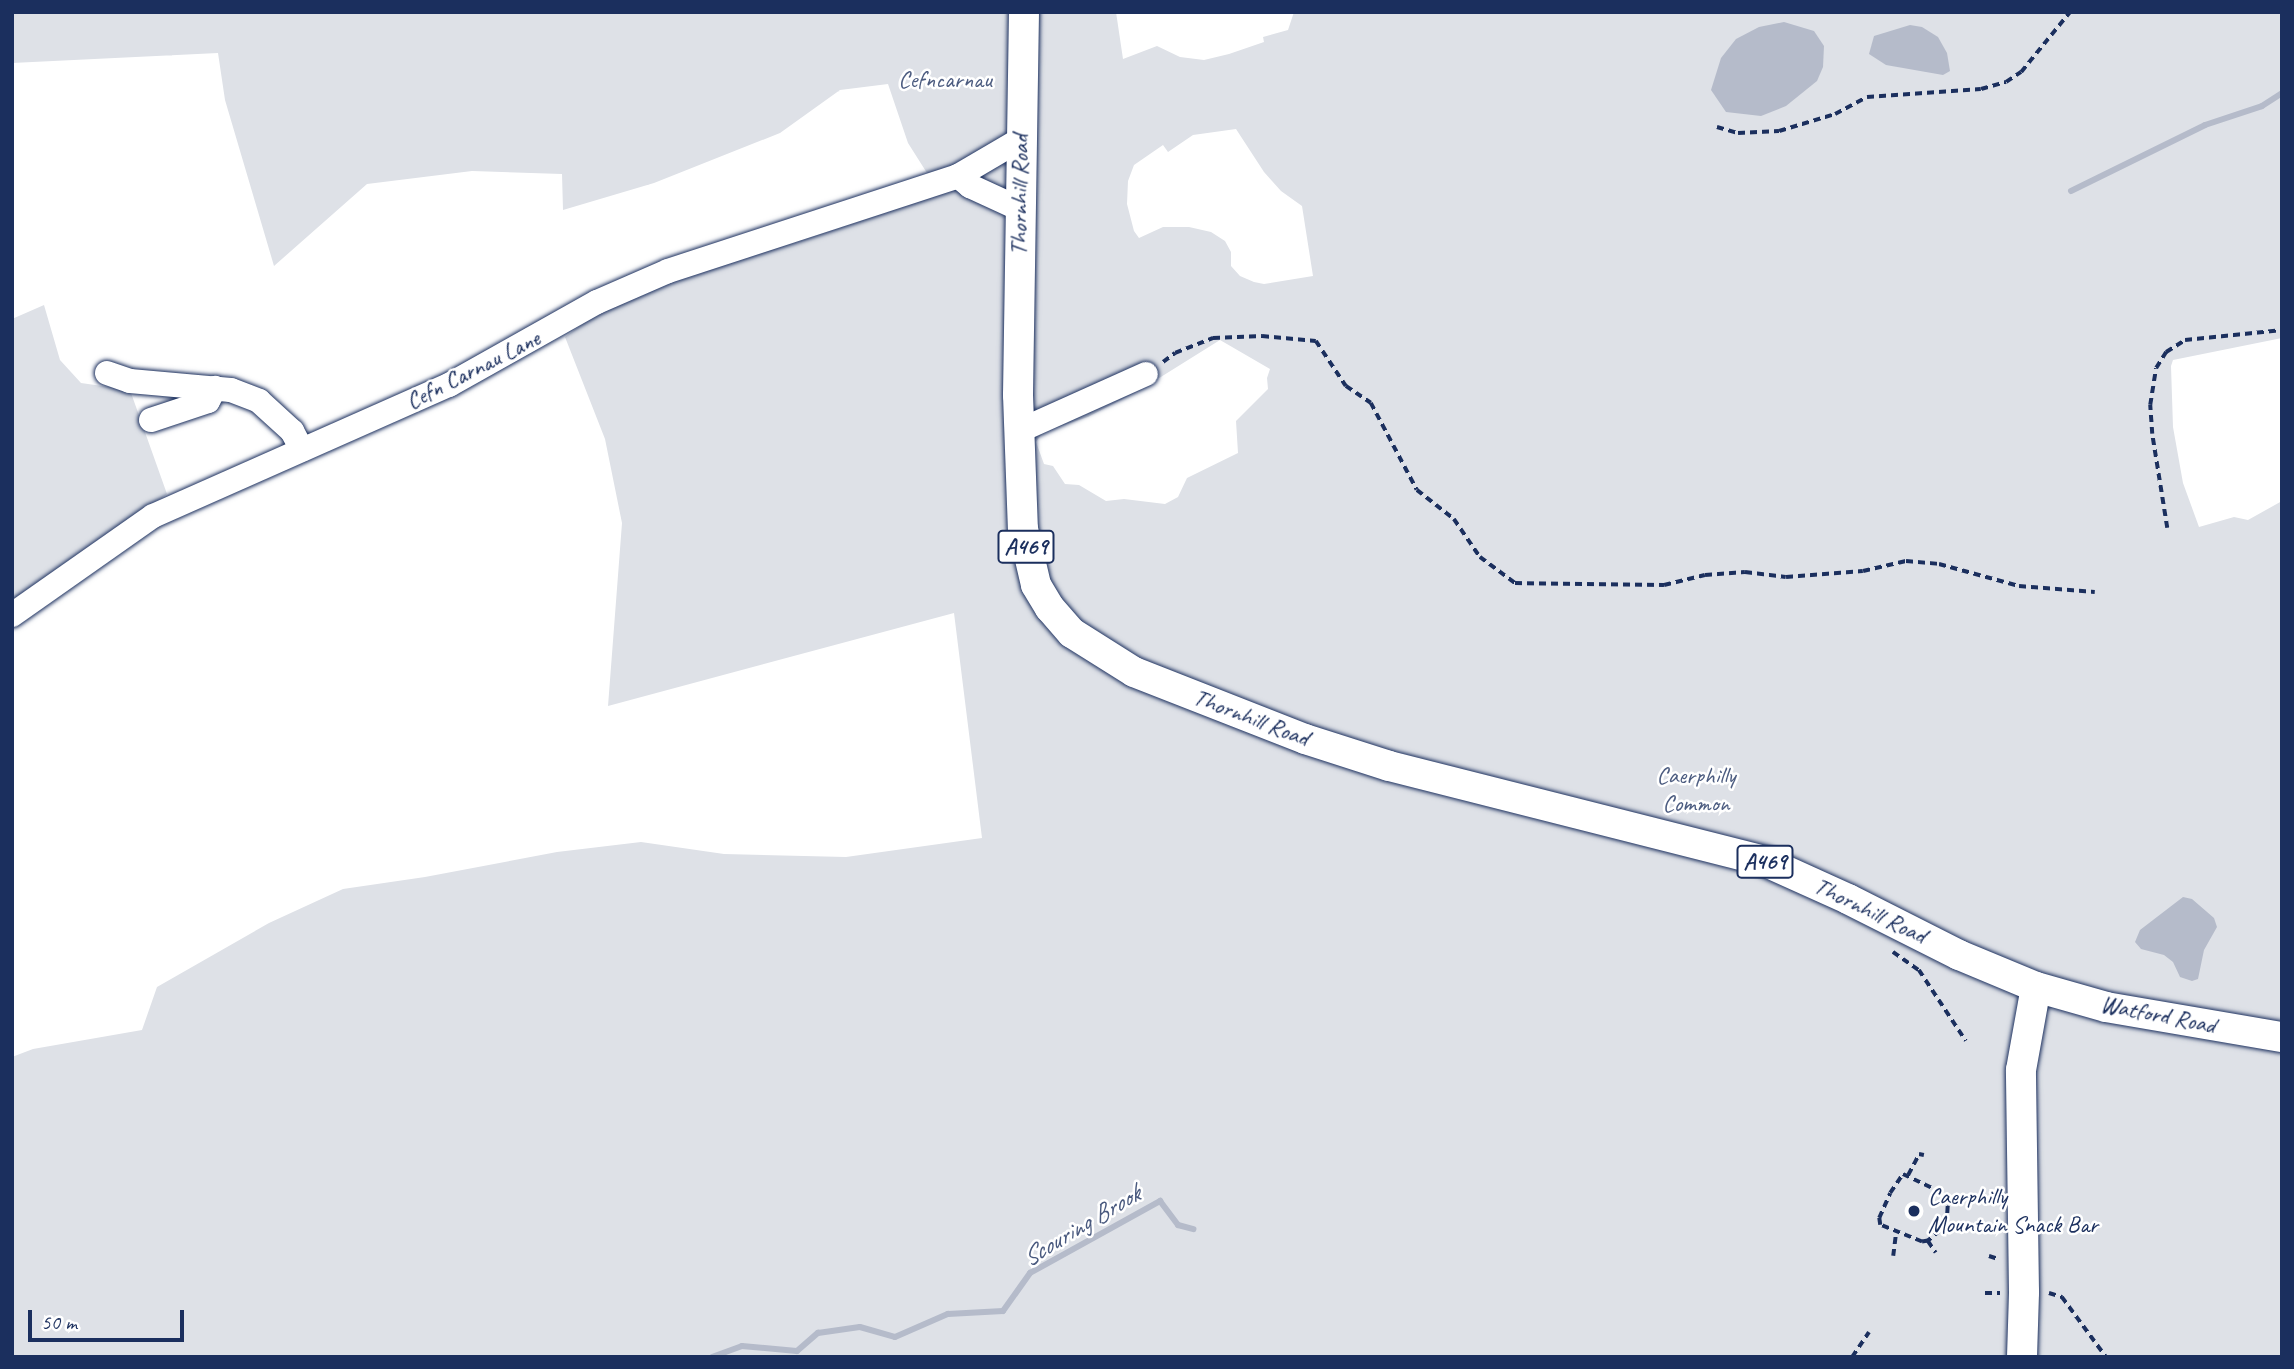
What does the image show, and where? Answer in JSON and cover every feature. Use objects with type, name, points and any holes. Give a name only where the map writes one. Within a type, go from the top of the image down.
[{"type":"main road","name":"Thornhill Road","points":[[1024,12],[1018,431],[1023,529],[1036,586],[1050,608],[1072,632],[1134,672],[1305,739],[1390,766],[1764,861],[1848,899],[1959,955],[2036,987]]},
{"type":"main road","name":"Watford Road","points":[[2036,987],[2106,1007],[2282,1037]]},
{"type":"main road","points":[[2022,1357],[2024,1292],[2021,1070],[2036,987]]},
{"type":"street","name":"Cefn Carnau Lane","points":[[12,615],[153,516],[449,385],[597,302],[668,271],[958,176],[1021,139]]},
{"type":"street","points":[[958,176],[971,186],[1020,209]]},
{"type":"street","points":[[107,373],[130,381],[215,388],[259,401],[292,431],[302,450]]},
{"type":"street","points":[[1018,431],[1146,374]]},
{"type":"street","points":[[151,420],[208,401],[215,388]]},
{"type":"path","points":[[1717,127],[1738,133],[1779,131],[1835,114],[1867,97],[1981,89],[2006,82],[2021,72],[2070,12]]},
{"type":"path","points":[[2167,528],[2150,405],[2156,368],[2166,352],[2185,340],[2282,330]]},
{"type":"path","points":[[1146,374],[1175,353],[1213,338],[1262,336],[1316,341],[1346,386],[1371,403],[1417,490],[1454,519],[1480,557],[1515,583],[1664,585],[1704,575],[1745,572],[1786,577],[1863,571],[1906,561],[1939,564],[2019,586],[2095,592]]},
{"type":"path","points":[[1889,949],[1919,970],[1966,1041]]},
{"type":"path","points":[[1908,1175],[1919,1154],[1924,1155]]},
{"type":"path","points":[[1903,1174],[1908,1175],[1945,1194],[1947,1220],[1940,1231],[1928,1241],[1922,1242],[1880,1225],[1879,1218],[1889,1193],[1903,1174]]},
{"type":"path","points":[[1893,1256],[1896,1232]]},
{"type":"path","points":[[1928,1241],[1936,1253]]},
{"type":"path","points":[[1989,1256],[2000,1260]]},
{"type":"path","points":[[2043,1292],[2063,1297],[2106,1357]]},
{"type":"path","points":[[1985,1293],[1995,1293]]},
{"type":"path","points":[[1852,1357],[1869,1332]]},
{"type":"green space","name":"Caerphilly Common","points":[[12,12],[1116,12],[1123,59],[1157,46],[1180,57],[1204,60],[1264,42],[1263,37],[1288,30],[1294,12],[2282,12],[2282,338],[2173,360],[2171,366],[2173,427],[2183,483],[2199,527],[2234,517],[2248,520],[2282,501],[2282,1357],[12,1357],[12,1057],[33,1049],[142,1030],[157,987],[269,923],[343,889],[425,877],[557,852],[641,842],[724,854],[846,857],[982,838],[954,613],[608,706],[622,523],[605,439],[565,337],[607,306],[709,267],[798,242],[939,195],[937,174],[927,173],[908,143],[888,84],[840,90],[780,133],[654,183],[563,210],[562,174],[472,171],[367,184],[274,266],[225,100],[218,53],[12,63]],"holes":[[[1236,129],[1264,172],[1281,191],[1302,206],[1313,276],[1264,284],[1254,282],[1240,276],[1231,266],[1231,252],[1225,241],[1211,232],[1189,227],[1163,227],[1139,238],[1134,231],[1127,204],[1128,181],[1134,165],[1163,145],[1168,152],[1193,135]],[[1220,340],[1270,369],[1268,389],[1236,421],[1238,453],[1187,478],[1178,497],[1165,504],[1124,499],[1106,501],[1079,485],[1065,484],[1053,466],[1044,464],[1036,442],[1043,432],[1088,417],[1140,390]]]},
{"type":"green space","points":[[44,305],[60,360],[81,383],[130,390],[167,494],[12,603],[12,319]]},
{"type":"water","points":[[1784,22],[1814,31],[1824,46],[1823,67],[1817,81],[1786,106],[1761,116],[1726,112],[1711,90],[1721,58],[1736,39],[1759,27]]},
{"type":"water","points":[[1910,25],[1922,27],[1938,37],[1947,53],[1950,71],[1943,75],[1886,65],[1869,54],[1874,36]]},
{"type":"water","points":[[2183,897],[2192,899],[2214,918],[2217,927],[2204,950],[2198,979],[2192,981],[2180,977],[2173,962],[2164,955],[2141,949],[2135,942],[2140,930]]},
{"type":"waterway","points":[[2071,191],[2205,125],[2262,106],[2282,93]]},
{"type":"waterway","name":"Scouring Brook","points":[[712,1357],[742,1346],[797,1351],[818,1333],[860,1327],[895,1337],[948,1314],[1003,1311],[1030,1273],[1160,1201],[1178,1225],[1193,1229]]},
{"type":"place","name":"Caerphilly Mountain Snack Bar","points":[[1914,1211]]},
{"type":"park label","name":"Cefncarnau","points":[[945,80]]}]
